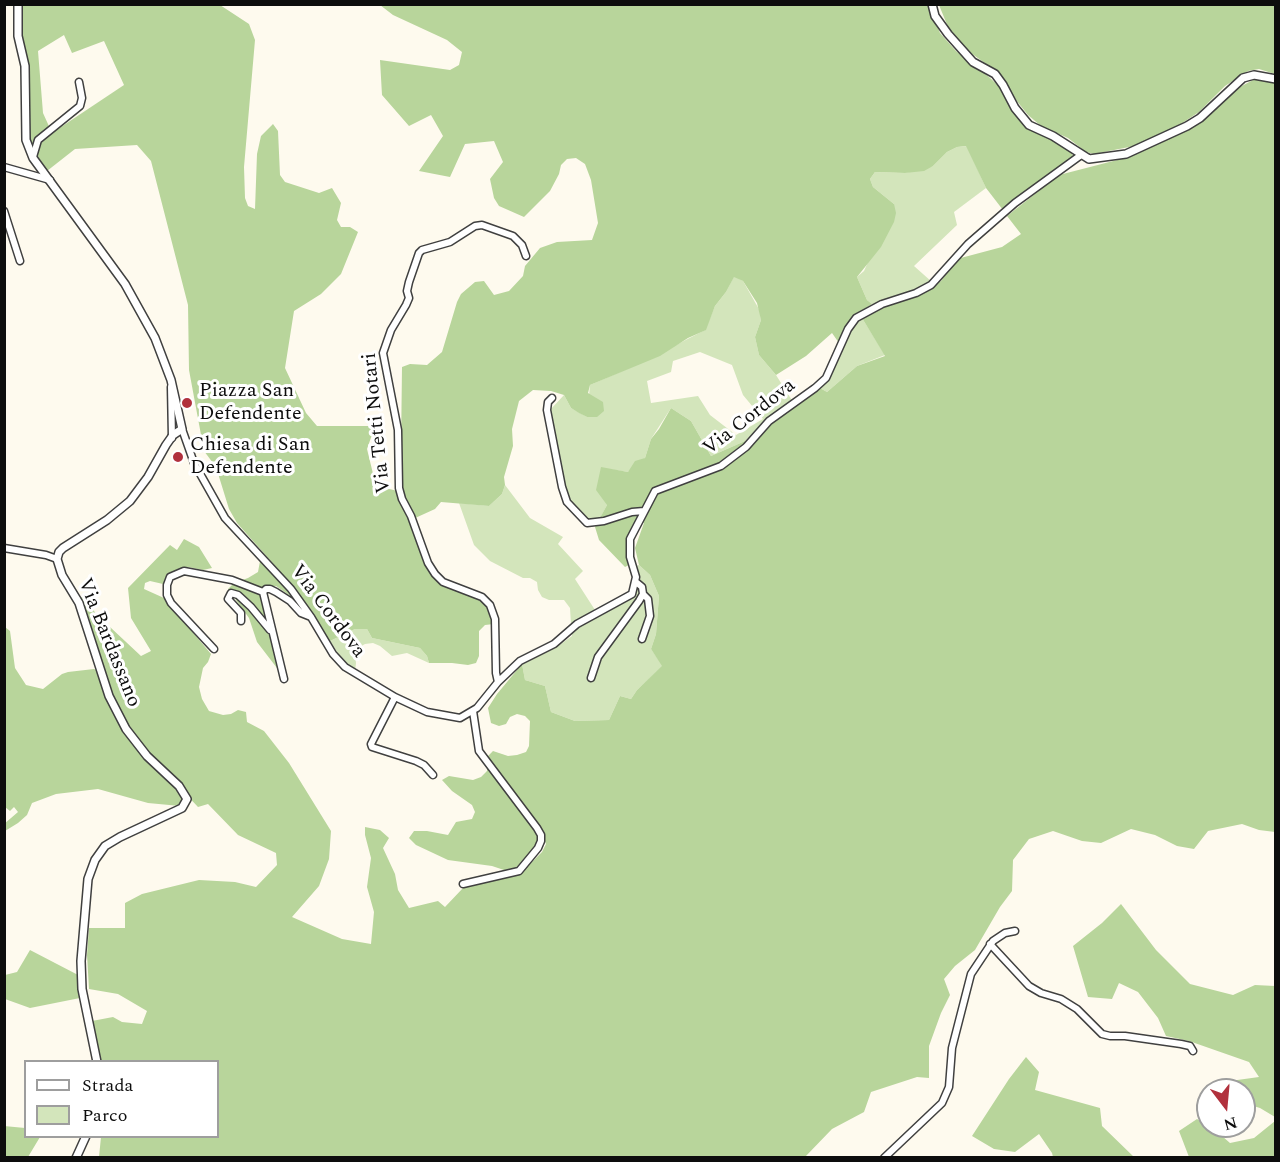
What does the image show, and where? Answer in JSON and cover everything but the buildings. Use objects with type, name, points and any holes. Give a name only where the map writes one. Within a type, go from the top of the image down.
[{"type":"street","points":[[18,4],[18,36],[25,66],[26,140],[33,158],[125,284],[155,338],[171,380],[182,429]]},
{"type":"street","points":[[932,4],[935,16],[948,34],[973,62],[995,74],[1004,85],[1015,108],[1029,125],[1053,136],[1089,159],[1126,154],[1187,126],[1200,118],[1243,78],[1254,75],[1275,79]]},
{"type":"street","points":[[33,158],[38,140],[80,106],[82,98],[79,82]]},
{"type":"street","name":"Via Cordova","points":[[642,639],[650,616],[648,599],[643,594],[642,587],[636,582],[630,557],[630,539],[655,491],[721,466],[746,447],[769,421],[826,378],[848,329],[856,318],[882,304],[916,293],[931,285],[968,244],[1015,203],[1081,155]]},
{"type":"street","points":[[4,167],[51,180]]},
{"type":"street","points":[[4,212],[20,261]]},
{"type":"street","name":"Via Tetti Notari","points":[[498,682],[495,619],[490,605],[482,597],[443,582],[435,573],[428,563],[411,516],[402,499],[399,488],[398,429],[383,354],[391,330],[409,298],[407,291],[409,282],[422,250],[450,242],[475,226],[482,225],[513,236],[522,245],[526,256]]},
{"type":"street","points":[[171,380],[171,438]]},
{"type":"street","points":[[552,398],[548,402],[547,410],[562,488],[567,502],[587,523],[604,521],[632,512],[644,512]]},
{"type":"street","name":"Via Cordova","points":[[182,429],[194,463],[225,518],[291,589],[312,617],[333,654],[345,668],[395,697],[427,712],[460,718],[473,711]]},
{"type":"street","name":"Via Bardassano","points":[[97,1060],[82,989],[81,961],[88,879],[95,860],[105,846],[182,808],[187,799],[179,786],[147,756],[126,729],[109,696],[79,603],[62,575],[57,559],[63,548],[107,520],[130,501],[148,477],[171,438],[182,429]]},
{"type":"street","points":[[4,548],[57,559]]},
{"type":"street","points":[[214,649],[171,603],[167,595],[170,577],[184,571],[232,580],[263,592]]},
{"type":"street","points":[[463,884],[519,871],[541,841],[537,828],[478,751],[473,711],[520,661],[554,644],[577,624],[632,594],[636,582]]},
{"type":"street","points":[[263,592],[270,589],[283,596],[301,613],[312,617]]},
{"type":"street","points":[[263,592],[284,679]]},
{"type":"street","points":[[241,621],[241,613],[228,599],[231,593],[251,607],[264,620],[272,633]]},
{"type":"street","points":[[591,678],[598,657],[626,621],[643,594]]},
{"type":"street","points":[[395,697],[371,744],[372,747],[416,761],[424,765],[433,775]]},
{"type":"street","points":[[884,1158],[942,1103],[950,1087],[952,1048],[971,974],[990,944],[1005,933],[1015,931]]},
{"type":"street","points":[[990,944],[1029,986],[1041,993],[1061,999],[1077,1009],[1101,1034],[1181,1044],[1190,1046],[1193,1051]]},
{"type":"street","points":[[76,1158],[86,1138]]},
{"type":"green space","points":[[22,5],[220,5],[249,24],[255,40],[244,167],[245,198],[248,206],[255,209],[257,154],[261,136],[273,124],[278,131],[280,175],[285,182],[319,193],[332,188],[341,203],[337,220],[341,227],[350,227],[358,232],[341,274],[321,294],[294,311],[285,368],[306,413],[317,426],[375,426],[367,449],[376,486],[398,491],[434,575],[481,598],[489,606],[494,624],[485,625],[479,631],[479,656],[476,663],[468,665],[429,663],[427,656],[420,648],[372,638],[367,629],[355,629],[330,641],[293,586],[237,523],[229,509],[216,467],[204,451],[189,370],[188,305],[151,161],[137,145],[75,149],[47,171],[30,138],[29,65],[22,35]],"holes":[[[64,35],[72,53],[104,41],[124,85],[52,133],[43,113],[38,51]]]},
{"type":"green space","points":[[380,5],[929,5],[940,33],[956,51],[1004,91],[1012,107],[1044,134],[1070,149],[1073,156],[1003,210],[986,188],[966,146],[947,152],[933,166],[924,171],[875,172],[870,179],[873,187],[894,204],[896,213],[894,222],[881,247],[857,277],[867,300],[872,304],[858,313],[839,343],[832,333],[806,356],[776,375],[759,355],[755,337],[761,320],[757,303],[743,281],[734,277],[715,306],[706,330],[688,338],[660,356],[590,385],[588,393],[603,402],[604,411],[597,417],[587,417],[579,413],[571,408],[564,395],[551,391],[533,390],[519,401],[512,429],[513,446],[504,477],[505,485],[502,494],[489,506],[441,502],[435,509],[413,519],[403,492],[402,367],[410,364],[427,365],[442,352],[457,302],[461,294],[475,282],[484,281],[494,295],[509,291],[523,276],[525,266],[540,248],[557,242],[592,240],[598,223],[591,180],[585,164],[576,158],[567,159],[561,165],[550,191],[524,217],[499,206],[494,198],[490,179],[503,162],[494,141],[465,144],[450,177],[419,171],[443,136],[431,115],[409,126],[382,95],[380,60],[450,70],[459,65],[462,52],[447,40],[393,15]]},
{"type":"green space","points":[[939,5],[1275,5],[1275,74],[1259,69],[1248,71],[1225,86],[1199,112],[1173,129],[1134,146],[1094,154],[1086,152],[1068,138],[1041,126],[1028,115],[1004,79],[968,51],[948,27]]},
{"type":"green space","points":[[1255,79],[1275,83],[1275,832],[1259,830],[1242,824],[1208,831],[1194,849],[1177,846],[1155,835],[1131,829],[1101,843],[1082,841],[1053,831],[1029,839],[1013,860],[1012,891],[975,950],[955,966],[944,979],[950,995],[929,1046],[929,1078],[917,1077],[871,1092],[864,1112],[832,1129],[805,1157],[99,1157],[101,1138],[219,1138],[219,1060],[100,1060],[92,1021],[113,1017],[122,1022],[142,1024],[147,1011],[118,994],[89,989],[87,955],[89,928],[125,928],[125,903],[142,894],[199,880],[235,882],[256,887],[277,865],[276,853],[238,835],[208,804],[198,807],[148,754],[128,728],[111,695],[79,599],[87,594],[95,613],[141,656],[151,651],[131,618],[128,588],[170,545],[177,550],[184,539],[199,547],[212,568],[203,570],[188,567],[176,570],[163,584],[150,581],[145,583],[144,589],[164,598],[211,654],[203,668],[199,687],[202,699],[209,711],[223,715],[238,710],[246,712],[247,722],[264,731],[289,763],[331,831],[329,859],[319,886],[292,917],[342,939],[371,944],[374,912],[367,887],[371,858],[365,827],[380,830],[389,838],[383,848],[395,874],[398,890],[409,908],[438,901],[445,907],[463,888],[519,875],[542,852],[546,844],[543,836],[487,761],[487,757],[493,751],[508,756],[517,755],[526,752],[529,746],[530,721],[525,716],[517,714],[510,717],[506,724],[499,726],[491,723],[488,708],[522,664],[525,680],[545,686],[551,712],[575,721],[609,720],[620,696],[631,699],[662,666],[651,649],[656,634],[659,596],[650,575],[639,565],[635,548],[644,523],[637,518],[627,541],[629,565],[625,567],[599,540],[595,527],[607,505],[596,490],[601,467],[628,472],[635,461],[645,458],[651,439],[671,408],[691,421],[711,456],[745,441],[820,388],[827,392],[857,366],[885,356],[862,318],[874,310],[916,296],[941,281],[957,259],[1002,247],[1021,234],[1007,216],[1059,175],[1121,159],[1182,133],[1209,114],[1238,88]]},
{"type":"green space","points":[[967,146],[986,188],[954,212],[957,225],[914,266],[932,282],[916,291],[871,306],[857,277],[864,271],[894,204],[873,187],[870,179],[875,172],[905,173],[933,166],[947,152],[957,147]]},
{"type":"green space","points":[[734,276],[743,281],[760,311],[761,320],[755,337],[759,355],[776,375],[793,402],[768,419],[745,441],[711,456],[691,421],[671,408],[651,439],[645,458],[628,472],[601,468],[607,505],[598,522],[588,522],[569,502],[565,493],[550,410],[564,395],[571,408],[587,417],[590,385],[641,363],[705,330],[715,306],[726,292]],"holes":[[[700,352],[732,365],[743,395],[763,419],[736,435],[710,415],[698,396],[651,403],[647,381],[671,372],[673,361]]]},
{"type":"green space","points":[[862,318],[885,355],[857,366],[827,392],[820,388],[837,361],[852,328]]},
{"type":"green space","points":[[505,485],[530,518],[563,537],[558,544],[583,571],[575,579],[595,610],[571,624],[570,608],[564,600],[549,600],[542,597],[537,582],[530,578],[523,578],[490,561],[474,545],[459,503],[489,506],[502,494]]},
{"type":"green space","points":[[260,561],[290,590],[303,610],[299,609],[289,595],[276,586],[265,587],[263,590],[280,672],[257,642],[249,618],[228,589],[234,583],[258,572]]},
{"type":"green space","points":[[639,565],[650,575],[659,596],[656,634],[651,649],[663,666],[637,690],[631,699],[620,696],[609,720],[575,721],[551,712],[545,686],[525,680],[522,664],[558,646],[572,636],[572,630],[633,595],[638,587],[639,577],[636,566]]},
{"type":"green space","points":[[5,627],[10,631],[15,668],[26,685],[43,689],[68,672],[94,669],[100,672],[125,730],[178,788],[185,801],[180,806],[148,803],[98,789],[56,794],[32,803],[27,815],[5,831],[4,824],[18,812],[14,807],[10,811],[5,807]]},
{"type":"green space","points":[[355,629],[367,629],[372,638],[420,648],[427,656],[429,663],[407,653],[392,656],[373,643],[358,648],[355,655],[355,672],[343,661],[330,641]]},
{"type":"green space","points":[[487,766],[539,837],[534,850],[519,869],[504,870],[492,866],[448,860],[416,845],[409,838],[414,831],[448,835],[456,822],[472,819],[475,812],[472,805],[452,791],[442,780],[449,776],[473,780],[481,777],[487,771]]},
{"type":"green space","points":[[1121,904],[1156,950],[1190,984],[1233,995],[1255,985],[1275,986],[1275,1117],[1256,1107],[1256,1078],[1252,1078],[1259,1077],[1249,1062],[1189,1041],[1166,1036],[1158,1018],[1138,992],[1119,983],[1112,999],[1088,997],[1073,946]]},
{"type":"green space","points":[[30,950],[80,976],[80,998],[30,1008],[5,999],[5,975],[17,972]]},
{"type":"green space","points":[[1026,1057],[1039,1072],[1035,1090],[1100,1108],[1102,1126],[1134,1157],[1053,1157],[1039,1134],[1015,1152],[994,1149],[972,1136]]},
{"type":"green space","points":[[1196,1120],[1196,1138],[1224,1138],[1230,1143],[1256,1138],[1275,1121],[1275,1157],[1189,1157],[1179,1131]]},
{"type":"green space","points":[[4,1126],[24,1128],[24,1138],[39,1138],[28,1157],[5,1157]]},
{"type":"place","name":"Piazza San Defendente","points":[[187,403]]},
{"type":"place","name":"Chiesa di San Defendente","points":[[178,457]]}]
